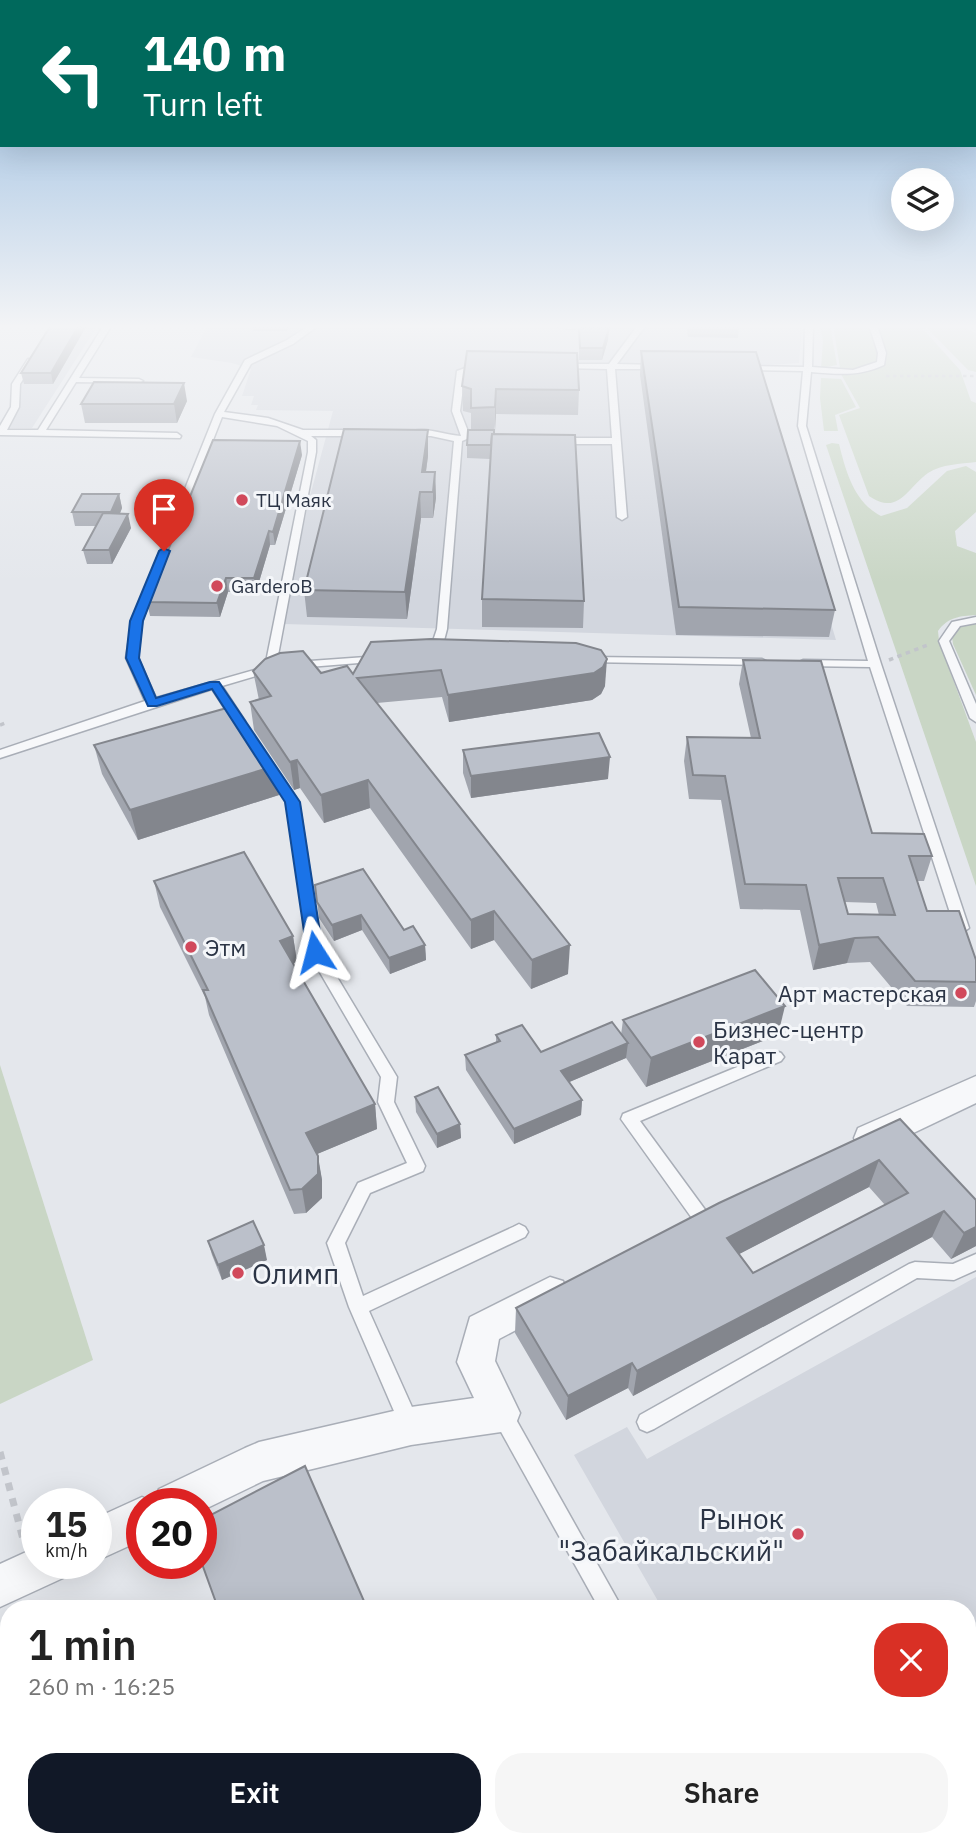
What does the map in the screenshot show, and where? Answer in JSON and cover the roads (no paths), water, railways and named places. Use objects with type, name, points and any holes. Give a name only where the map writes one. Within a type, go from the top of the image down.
[{"type":"street","points":[[838,1153],[976,1089]]},
{"type":"street","points":[[204,1488],[259,1462],[411,1426],[501,1413],[476,1362],[483,1329],[578,1279]]},
{"type":"street","points":[[0,1586],[21,1567]]},
{"type":"lane","points":[[13,411],[1,432],[177,436]]},
{"type":"lane","points":[[41,432],[53,411]]},
{"type":"lane","points":[[152,703],[132,658],[136,621],[221,411]]},
{"type":"lane","points":[[447,658],[427,658],[442,629],[461,438],[456,411]]},
{"type":"lane","points":[[615,411],[622,517]]},
{"type":"lane","points":[[803,411],[802,426],[875,664],[967,943]]},
{"type":"lane","points":[[219,414],[276,422],[303,433],[312,440],[312,453],[270,668]]},
{"type":"lane","points":[[303,433],[368,433]]},
{"type":"lane","points":[[406,433],[431,433],[461,438],[486,436]]},
{"type":"lane","points":[[544,440],[617,441]]},
{"type":"lane","points":[[976,620],[956,624],[944,641],[976,718]]},
{"type":"lane","points":[[0,754],[152,703],[270,668],[334,660],[396,659]]},
{"type":"lane","points":[[580,660],[781,663]]},
{"type":"lane","points":[[794,663],[875,664]]},
{"type":"lane","points":[[215,684],[293,802],[315,952],[389,1077],[386,1102],[417,1166],[364,1188],[336,1243],[358,1307],[411,1426]]},
{"type":"lane","points":[[700,1217],[629,1119],[776,1057]]},
{"type":"lane","points":[[358,1307],[519,1232]]},
{"type":"lane","points":[[647,1422],[915,1270],[954,1272],[976,1262]]},
{"type":"lane","points":[[501,1413],[606,1600]]},
{"type":"place","name":"ТЦ Маяк","points":[[242,500]]},
{"type":"place","name":"GarderoB","points":[[217,586]]},
{"type":"place","name":"Этм","points":[[191,947]]},
{"type":"place","name":"Арт мастерская","points":[[961,993]]},
{"type":"place","name":"Бизнес-центр Карат","points":[[699,1042]]},
{"type":"place","name":"Олимп","points":[[238,1273]]},
{"type":"place","name":"Рынок \"Забайкальский\"","points":[[798,1534]]}]
